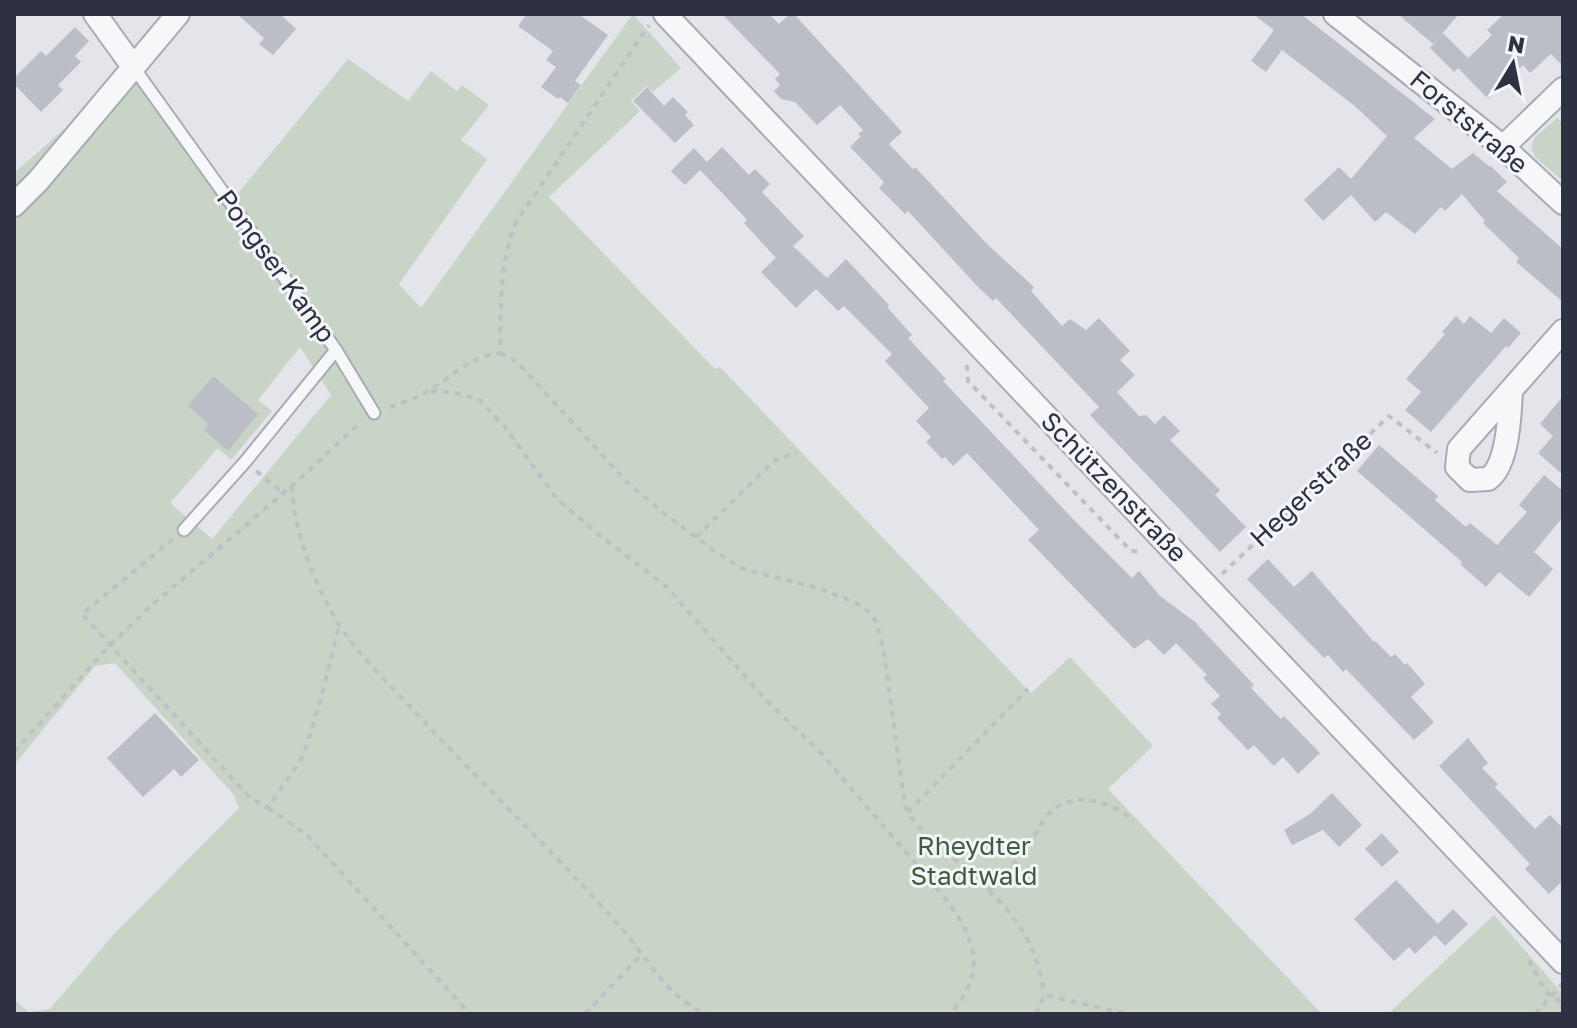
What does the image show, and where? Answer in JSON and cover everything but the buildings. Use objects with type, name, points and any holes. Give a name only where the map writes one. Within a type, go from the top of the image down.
[{"type":"street","name":"Pongser Kamp","points":[[95,14],[134,68]]},
{"type":"street","points":[[14,205],[38,181],[178,14]]},
{"type":"street","name":"Forststraße","points":[[1335,14],[1503,147],[1563,203]]},
{"type":"street","name":"Schützenstraße","points":[[657,20],[1208,586],[1563,962]]},
{"type":"street","points":[[1503,147],[1563,89]]},
{"type":"street","points":[[1511,390],[1509,423],[1496,474],[1488,479],[1470,480],[1460,472],[1457,458],[1466,439],[1563,331]]},
{"type":"lane","name":"Pongser Kamp","points":[[134,68],[336,350],[245,462],[184,530]]},
{"type":"lane","points":[[336,350],[374,413]]},
{"type":"path","points":[[500,353],[502,273],[515,224],[657,20]]},
{"type":"path","points":[[14,752],[109,646],[153,604],[292,486],[357,424],[374,413],[429,391],[475,360],[500,353],[517,362],[626,481],[696,537],[743,569],[818,588],[859,604],[870,613],[877,623],[884,653],[899,773],[908,812],[930,840],[988,891],[1024,930],[1038,957],[1044,995],[1036,1014]]},
{"type":"path","points":[[429,391],[457,393],[480,400],[505,427],[556,498],[667,587],[765,699],[822,754],[945,898],[959,916],[971,941],[975,960],[975,973],[969,988],[950,1014]]},
{"type":"path","name":"Hegerstraße","points":[[1208,586],[1389,416],[1441,456],[1457,458]]},
{"type":"path","points":[[696,537],[775,460],[797,453]]},
{"type":"path","points":[[245,462],[284,493]]},
{"type":"path","points":[[292,486],[295,512],[308,558],[339,625],[390,685],[595,897],[683,1003],[707,1014]]},
{"type":"path","points":[[184,530],[82,614],[250,798],[306,834],[470,1014]]},
{"type":"path","points":[[268,808],[303,756],[339,625]]},
{"type":"path","points":[[908,812],[1028,689]]},
{"type":"path","points":[[988,891],[1021,855],[1053,810],[1062,805],[1076,800],[1090,800],[1122,811],[1134,821]]},
{"type":"path","points":[[585,1014],[642,954]]},
{"type":"path","points":[[1535,1014],[1563,983]]},
{"type":"path","points":[[1044,995],[1128,1014]]},
{"type":"green space","name":"Rheydter Stadtwald","points":[[633,14],[681,68],[653,92],[646,86],[631,101],[640,111],[549,197],[715,369],[720,367],[1031,693],[1070,657],[1153,746],[1108,789],[1322,1014],[14,1014],[14,1000],[29,1012],[50,1009],[114,934],[239,808],[233,794],[115,663],[95,666],[14,765],[14,173],[134,68],[231,202],[348,59],[408,101],[431,71],[457,91],[462,85],[489,105],[461,140],[487,159],[399,284],[421,308]],"holes":[[[300,347],[331,395],[212,539],[170,503],[218,448],[231,460],[272,411],[258,400]]]},
{"type":"green space","points":[[1557,118],[1563,124],[1563,181],[1535,157],[1531,147],[1535,137]]},
{"type":"green space","points":[[1494,915],[1563,994],[1563,1014],[1388,1014]]}]
